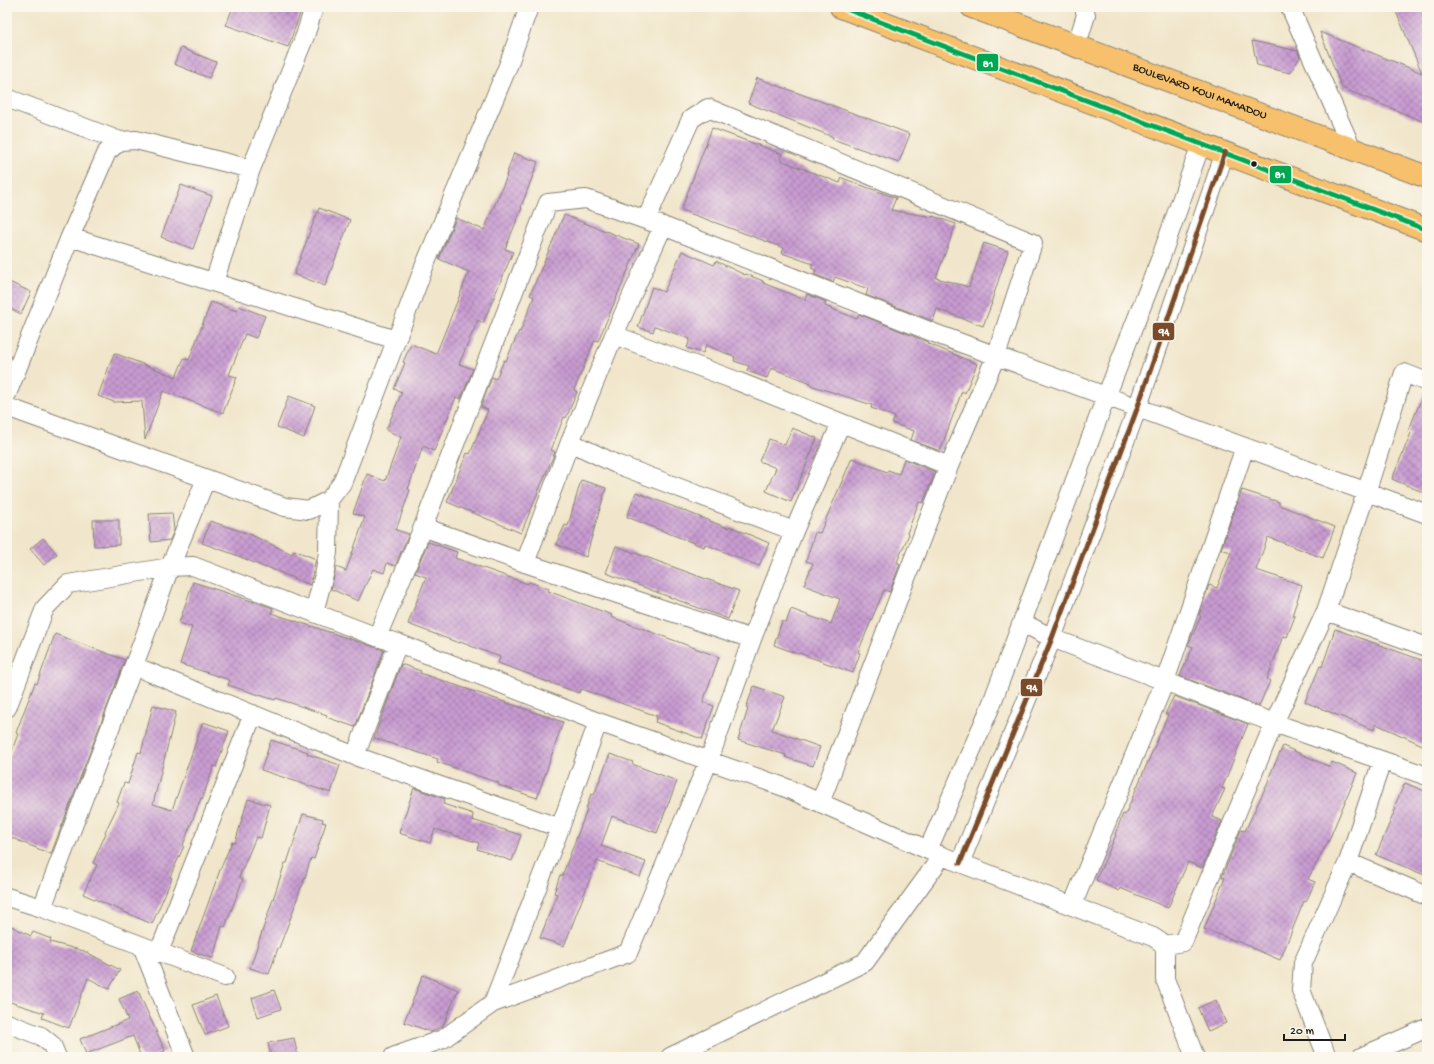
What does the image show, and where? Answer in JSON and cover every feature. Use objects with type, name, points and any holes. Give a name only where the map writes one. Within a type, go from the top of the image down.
[{"type":"main road","points":[[841,7],[1427,230]]},
{"type":"main road","name":"BOULEVARD KOUI MAMADOU","points":[[972,7],[1427,177]]},
{"type":"street","points":[[214,282],[251,169],[305,36],[314,7]]},
{"type":"street","points":[[7,407],[284,507],[309,510],[329,500],[342,483],[424,267],[508,66],[529,7]]},
{"type":"street","points":[[1076,47],[1086,15],[1084,7]]},
{"type":"street","points":[[1290,7],[1352,149]]},
{"type":"street","points":[[7,98],[120,141],[136,140],[251,169]]},
{"type":"street","points":[[646,220],[691,119],[708,108],[1033,243],[996,356],[949,466],[820,803]]},
{"type":"street","points":[[7,394],[70,237],[107,152],[120,141]]},
{"type":"street","points":[[670,1057],[865,962],[935,853],[1023,623],[1106,397],[1161,257],[1201,144]]},
{"type":"street","points":[[960,863],[1052,638],[1137,409],[1225,152]]},
{"type":"street","points":[[377,637],[423,527],[548,203],[586,199],[663,226],[996,356],[1366,493],[1427,514]]},
{"type":"street","points":[[524,563],[570,442],[614,335],[663,226]]},
{"type":"street","points":[[70,237],[396,340]]},
{"type":"street","points":[[614,335],[737,381],[949,466]]},
{"type":"street","points":[[7,708],[45,608],[68,584],[170,568],[193,566],[377,637],[398,643],[598,722],[784,787],[935,853],[1153,937],[1165,945],[1183,942],[1274,723],[1326,611],[1366,493],[1404,373],[1427,382]]},
{"type":"street","points":[[393,1057],[443,1039],[493,1003],[628,953],[709,760],[752,639],[794,531],[841,423]]},
{"type":"street","points":[[570,442],[616,464],[794,531]]},
{"type":"street","points":[[1072,906],[1165,681],[1245,447]]},
{"type":"street","points":[[42,908],[170,568],[206,480]]},
{"type":"street","points":[[314,612],[325,572],[328,552],[329,500]]},
{"type":"street","points":[[423,527],[524,563],[752,639]]},
{"type":"street","points":[[1326,611],[1427,647]]},
{"type":"street","points":[[1023,623],[1052,638],[1274,723],[1427,776]]},
{"type":"street","points":[[355,756],[398,643]]},
{"type":"street","points":[[134,666],[355,756],[560,828]]},
{"type":"street","points":[[186,1057],[150,949],[253,714]]},
{"type":"street","points":[[493,1003],[560,828],[598,722]]},
{"type":"street","points":[[1327,1057],[1301,990],[1303,963],[1348,862],[1382,761]]},
{"type":"street","points":[[1348,862],[1427,896]]},
{"type":"street","points":[[7,897],[42,908],[225,977]]},
{"type":"street","points":[[1165,945],[1165,979],[1195,1057]]},
{"type":"street","points":[[7,1023],[41,1036],[52,1045],[57,1057]]},
{"type":"street","points":[[1361,1057],[1427,1028]]},
{"type":"building","points":[[233,7],[282,7],[300,14],[288,47],[226,25]]},
{"type":"building","points":[[1394,7],[1427,7],[1427,123],[1342,88],[1320,32],[1422,73]]},
{"type":"building","points":[[1252,41],[1298,51],[1300,57],[1290,73],[1257,65]]},
{"type":"building","points":[[181,48],[216,62],[209,78],[174,64]]},
{"type":"building","points":[[757,78],[910,134],[899,162],[832,139],[833,137],[748,103]]},
{"type":"building","points":[[712,128],[782,154],[780,160],[840,183],[842,178],[896,198],[891,210],[933,216],[956,224],[936,278],[969,287],[984,243],[1008,251],[992,303],[983,326],[937,309],[933,321],[866,295],[868,289],[835,277],[833,282],[814,274],[816,270],[811,268],[813,264],[782,253],[784,248],[681,210]]},
{"type":"building","points":[[514,153],[538,162],[521,207],[522,208],[505,249],[513,252],[483,323],[478,320],[459,364],[473,369],[461,399],[456,397],[434,451],[423,446],[396,530],[409,534],[395,566],[387,563],[384,573],[373,569],[358,601],[331,589],[336,567],[346,571],[365,517],[353,513],[367,474],[385,481],[401,437],[386,430],[402,392],[394,389],[405,363],[403,362],[411,344],[436,354],[469,272],[439,259],[456,218],[484,230],[507,176]]},
{"type":"building","points":[[181,185],[212,196],[193,249],[161,237]]},
{"type":"building","points":[[319,208],[350,220],[325,286],[294,274]]},
{"type":"building","points":[[564,215],[639,244],[598,341],[595,340],[574,390],[577,392],[566,418],[564,417],[551,450],[555,452],[521,533],[447,502],[467,453],[470,454],[488,410],[481,407],[492,377],[496,379],[504,360],[506,361],[519,331],[520,332],[534,297],[530,295]]},
{"type":"building","points":[[682,251],[714,265],[716,261],[745,275],[746,274],[763,281],[763,283],[805,300],[807,294],[826,302],[825,306],[857,319],[859,314],[977,364],[965,393],[962,391],[940,451],[911,440],[914,431],[892,423],[895,417],[871,408],[872,405],[810,385],[811,383],[771,368],[767,378],[747,371],[749,366],[734,361],[735,357],[706,345],[703,353],[687,348],[690,339],[655,326],[653,332],[638,327],[652,287],[664,292]]},
{"type":"building","points":[[7,281],[31,292],[21,314],[7,307]]},
{"type":"building","points":[[211,302],[237,311],[239,306],[265,316],[256,338],[245,334],[229,375],[237,377],[223,413],[163,391],[145,440],[142,401],[114,402],[98,396],[114,353],[176,377],[184,358],[189,360]]},
{"type":"building","points":[[1424,392],[1427,392],[1427,494],[1392,479],[1411,433],[1408,432]]},
{"type":"building","points":[[289,396],[315,406],[304,438],[277,427]]},
{"type":"building","points":[[792,428],[817,438],[791,502],[766,491],[776,468],[759,461],[769,439],[785,445]]},
{"type":"building","points":[[852,458],[887,472],[888,470],[899,474],[904,459],[935,472],[923,503],[919,502],[907,533],[909,534],[897,562],[900,564],[890,592],[884,590],[858,652],[860,653],[853,673],[774,645],[782,621],[786,623],[791,609],[831,624],[840,599],[804,585],[813,563],[806,561],[815,532],[820,533]]},
{"type":"building","points":[[581,480],[606,488],[586,557],[556,544],[565,525],[568,526]]},
{"type":"building","points":[[1242,490],[1279,502],[1279,505],[1335,527],[1323,558],[1268,537],[1256,570],[1302,585],[1292,616],[1295,616],[1287,637],[1283,636],[1267,679],[1270,681],[1259,706],[1180,676],[1193,647],[1188,645],[1201,616],[1199,615],[1209,585],[1217,588],[1231,552],[1221,549]]},
{"type":"building","points":[[636,492],[728,528],[729,526],[769,543],[759,566],[705,544],[704,547],[627,517]]},
{"type":"building","points":[[172,513],[174,530],[170,540],[151,542],[149,514]]},
{"type":"building","points":[[93,520],[119,520],[119,545],[94,546]]},
{"type":"building","points":[[210,521],[249,534],[292,554],[294,550],[316,559],[310,585],[202,543]]},
{"type":"building","points":[[43,538],[57,554],[44,565],[30,549]]},
{"type":"building","points":[[428,542],[457,552],[455,558],[528,584],[529,582],[549,589],[548,591],[612,615],[611,617],[719,657],[703,702],[714,706],[702,739],[655,722],[657,716],[581,689],[579,693],[534,677],[498,663],[500,657],[408,624],[426,577],[415,573]]},
{"type":"building","points":[[616,546],[739,591],[728,619],[606,573]]},
{"type":"building","points":[[193,582],[273,608],[271,613],[384,650],[355,727],[326,717],[327,715],[276,698],[275,700],[228,685],[230,680],[180,664],[192,627],[179,623]]},
{"type":"building","points":[[1335,629],[1427,662],[1427,747],[1376,724],[1374,730],[1305,702],[1320,666],[1322,667]]},
{"type":"building","points":[[55,634],[125,660],[51,854],[7,836],[7,764],[18,734],[16,733],[23,714],[35,683],[37,684]]},
{"type":"building","points":[[401,664],[421,671],[420,673],[563,722],[537,798],[498,785],[499,783],[437,762],[438,759],[374,738]]},
{"type":"building","points":[[754,686],[785,697],[772,730],[820,747],[813,766],[785,757],[786,755],[738,740],[748,709],[746,708]]},
{"type":"building","points":[[1174,696],[1248,724],[1222,788],[1225,789],[1212,817],[1222,821],[1202,868],[1188,862],[1168,908],[1120,888],[1119,891],[1096,880],[1116,835],[1115,834],[1123,814],[1125,815],[1168,715],[1165,714]]},
{"type":"building","points":[[153,705],[176,712],[153,804],[172,810],[203,722],[229,731],[216,767],[214,766],[183,845],[184,846],[170,877],[172,878],[152,924],[83,894],[97,865],[93,863],[106,833],[105,832],[119,803],[117,802],[124,783],[128,784],[138,752],[141,753]]},
{"type":"building","points":[[271,740],[308,752],[307,754],[340,765],[331,793],[261,770]]},
{"type":"building","points":[[1283,746],[1330,767],[1332,762],[1357,773],[1329,840],[1308,879],[1315,882],[1306,902],[1304,901],[1280,960],[1252,947],[1204,929],[1225,878],[1222,877],[1241,830],[1245,831]]},
{"type":"building","points":[[610,754],[677,781],[657,833],[612,816],[601,846],[646,862],[640,877],[597,861],[564,946],[540,938],[557,894],[554,893],[560,875],[562,876],[587,810],[586,809],[591,794],[594,795]]},
{"type":"building","points":[[1405,783],[1427,792],[1427,876],[1376,855],[1396,808],[1394,807]]},
{"type":"building","points":[[414,788],[445,799],[443,804],[473,814],[472,820],[521,835],[512,861],[477,849],[479,843],[435,829],[430,843],[399,833]]},
{"type":"building","points":[[248,799],[270,805],[261,838],[256,837],[239,877],[243,879],[225,927],[222,926],[213,958],[191,951],[220,870],[232,842],[235,843]]},
{"type":"building","points":[[303,814],[323,819],[322,822],[326,823],[314,859],[311,858],[302,887],[269,974],[250,968]]},
{"type":"building","points":[[7,924],[31,936],[33,932],[51,939],[50,942],[84,951],[120,970],[109,989],[88,978],[69,1028],[42,1018],[44,1013],[7,1001]]},
{"type":"building","points":[[423,975],[458,990],[443,1026],[431,1032],[404,1022]]},
{"type":"building","points":[[274,990],[281,1009],[258,1017],[252,998]]},
{"type":"building","points":[[138,991],[165,1051],[150,1057],[141,1057],[133,1036],[86,1054],[80,1039],[128,1020],[119,999]]},
{"type":"building","points":[[216,996],[228,1026],[205,1035],[193,1005]]},
{"type":"building","points":[[1216,1000],[1226,1023],[1208,1031],[1198,1008]]},
{"type":"building","points":[[294,1038],[298,1057],[271,1057],[268,1043]]},
{"type":"transit line","name":"81","points":[[841,7],[1427,230]]},
{"type":"transit line","name":"94","points":[[960,863],[1052,638],[1137,409],[1225,152]]}]
